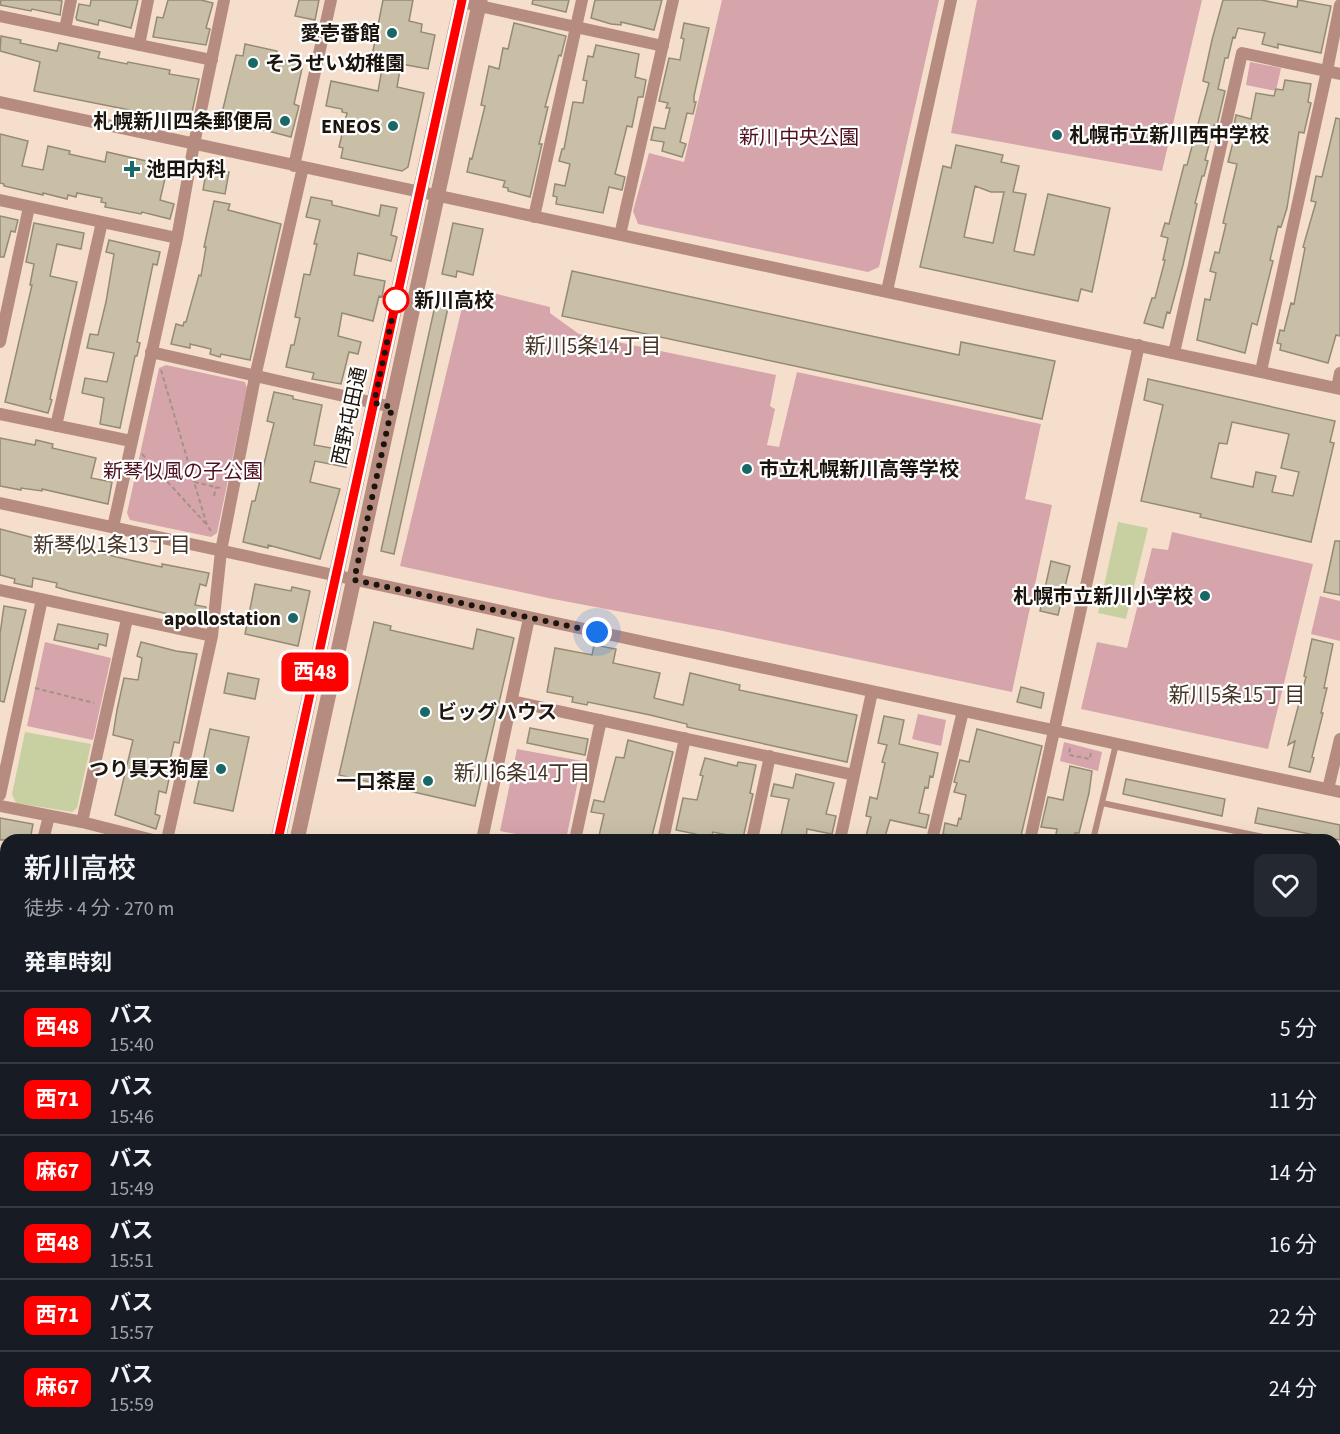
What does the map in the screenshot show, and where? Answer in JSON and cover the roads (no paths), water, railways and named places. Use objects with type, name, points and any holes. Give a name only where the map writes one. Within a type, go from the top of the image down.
[{"type":"street","points":[[65,29],[71,0]]},
{"type":"street","points":[[139,45],[148,0]]},
{"type":"street","points":[[113,527],[135,446],[155,357],[194,144],[224,0]]},
{"type":"street","points":[[168,834],[212,636],[220,551],[331,0]]},
{"type":"street","points":[[534,217],[582,0]]},
{"type":"street","points":[[620,235],[673,0]]},
{"type":"street","points":[[887,291],[951,0]]},
{"type":"street","points":[[462,1],[480,3],[663,46]]},
{"type":"street","name":"西野屯田通","points":[[279,834],[462,1]]},
{"type":"street","name":"西野屯田通","points":[[298,834],[480,3]]},
{"type":"street","points":[[1261,371],[1334,73],[1340,5]]},
{"type":"street","points":[[0,16],[212,60]]},
{"type":"street","points":[[1174,353],[1242,53],[1334,73]]},
{"type":"street","points":[[0,102],[1338,388],[1340,373]]},
{"type":"street","points":[[0,200],[177,238]]},
{"type":"street","points":[[0,342],[29,207]]},
{"type":"street","points":[[56,426],[102,222]]},
{"type":"street","points":[[1031,834],[1139,345]]},
{"type":"street","points":[[155,357],[392,407]]},
{"type":"street","points":[[0,414],[135,446]]},
{"type":"street","points":[[0,503],[1334,790],[1340,741]]},
{"type":"street","points":[[0,590],[212,636]]},
{"type":"street","points":[[0,795],[42,599]]},
{"type":"street","points":[[483,834],[529,618]]},
{"type":"street","points":[[82,822],[127,619]]},
{"type":"street","points":[[841,834],[872,692]]},
{"type":"street","points":[[512,701],[854,775]]},
{"type":"street","points":[[933,834],[963,711]]},
{"type":"street","points":[[576,834],[601,720]]},
{"type":"street","points":[[664,834],[685,738]]},
{"type":"street","points":[[753,834],[770,756]]},
{"type":"street","points":[[0,806],[129,834]]},
{"type":"street","points":[[44,834],[49,816]]},
{"type":"lane","points":[[1094,834],[1116,744]]},
{"type":"lane","points":[[1102,803],[1249,834]]},
{"type":"place","name":"愛壱番館","points":[[392,33]]},
{"type":"place","name":"そうせい幼稚園","points":[[253,63]]},
{"type":"place","name":"札幌新川四条郵便局","points":[[285,121]]},
{"type":"place","name":"ENEOS","points":[[393,126]]},
{"type":"place","name":"札幌市立新川西中学校","points":[[1057,135]]},
{"type":"place","name":"池田内科","points":[[132,169]]},
{"type":"place","name":"新川高校","points":[[396,300]]},
{"type":"place","name":"市立札幌新川高等学校","points":[[747,469]]},
{"type":"place","name":"札幌市立新川小学校","points":[[1205,596]]},
{"type":"place","name":"apollostation","points":[[293,618]]},
{"type":"place","name":"ビッグハウス","points":[[425,712]]},
{"type":"place","name":"つり具天狗屋","points":[[221,769]]},
{"type":"place","name":"一口茶屋","points":[[428,781]]},
{"type":"district","name":"新川5条14丁目","points":[[593,346]]},
{"type":"district","name":"新琴似1条13丁目","points":[[112,545]]},
{"type":"district","name":"新川5条15丁目","points":[[1237,695]]},
{"type":"district","name":"新川6条14丁目","points":[[522,773]]},
{"type":"park label","name":"新川中央公園","points":[[799,137]]},
{"type":"park label","name":"新琴似風の子公園","points":[[183,471]]}]
